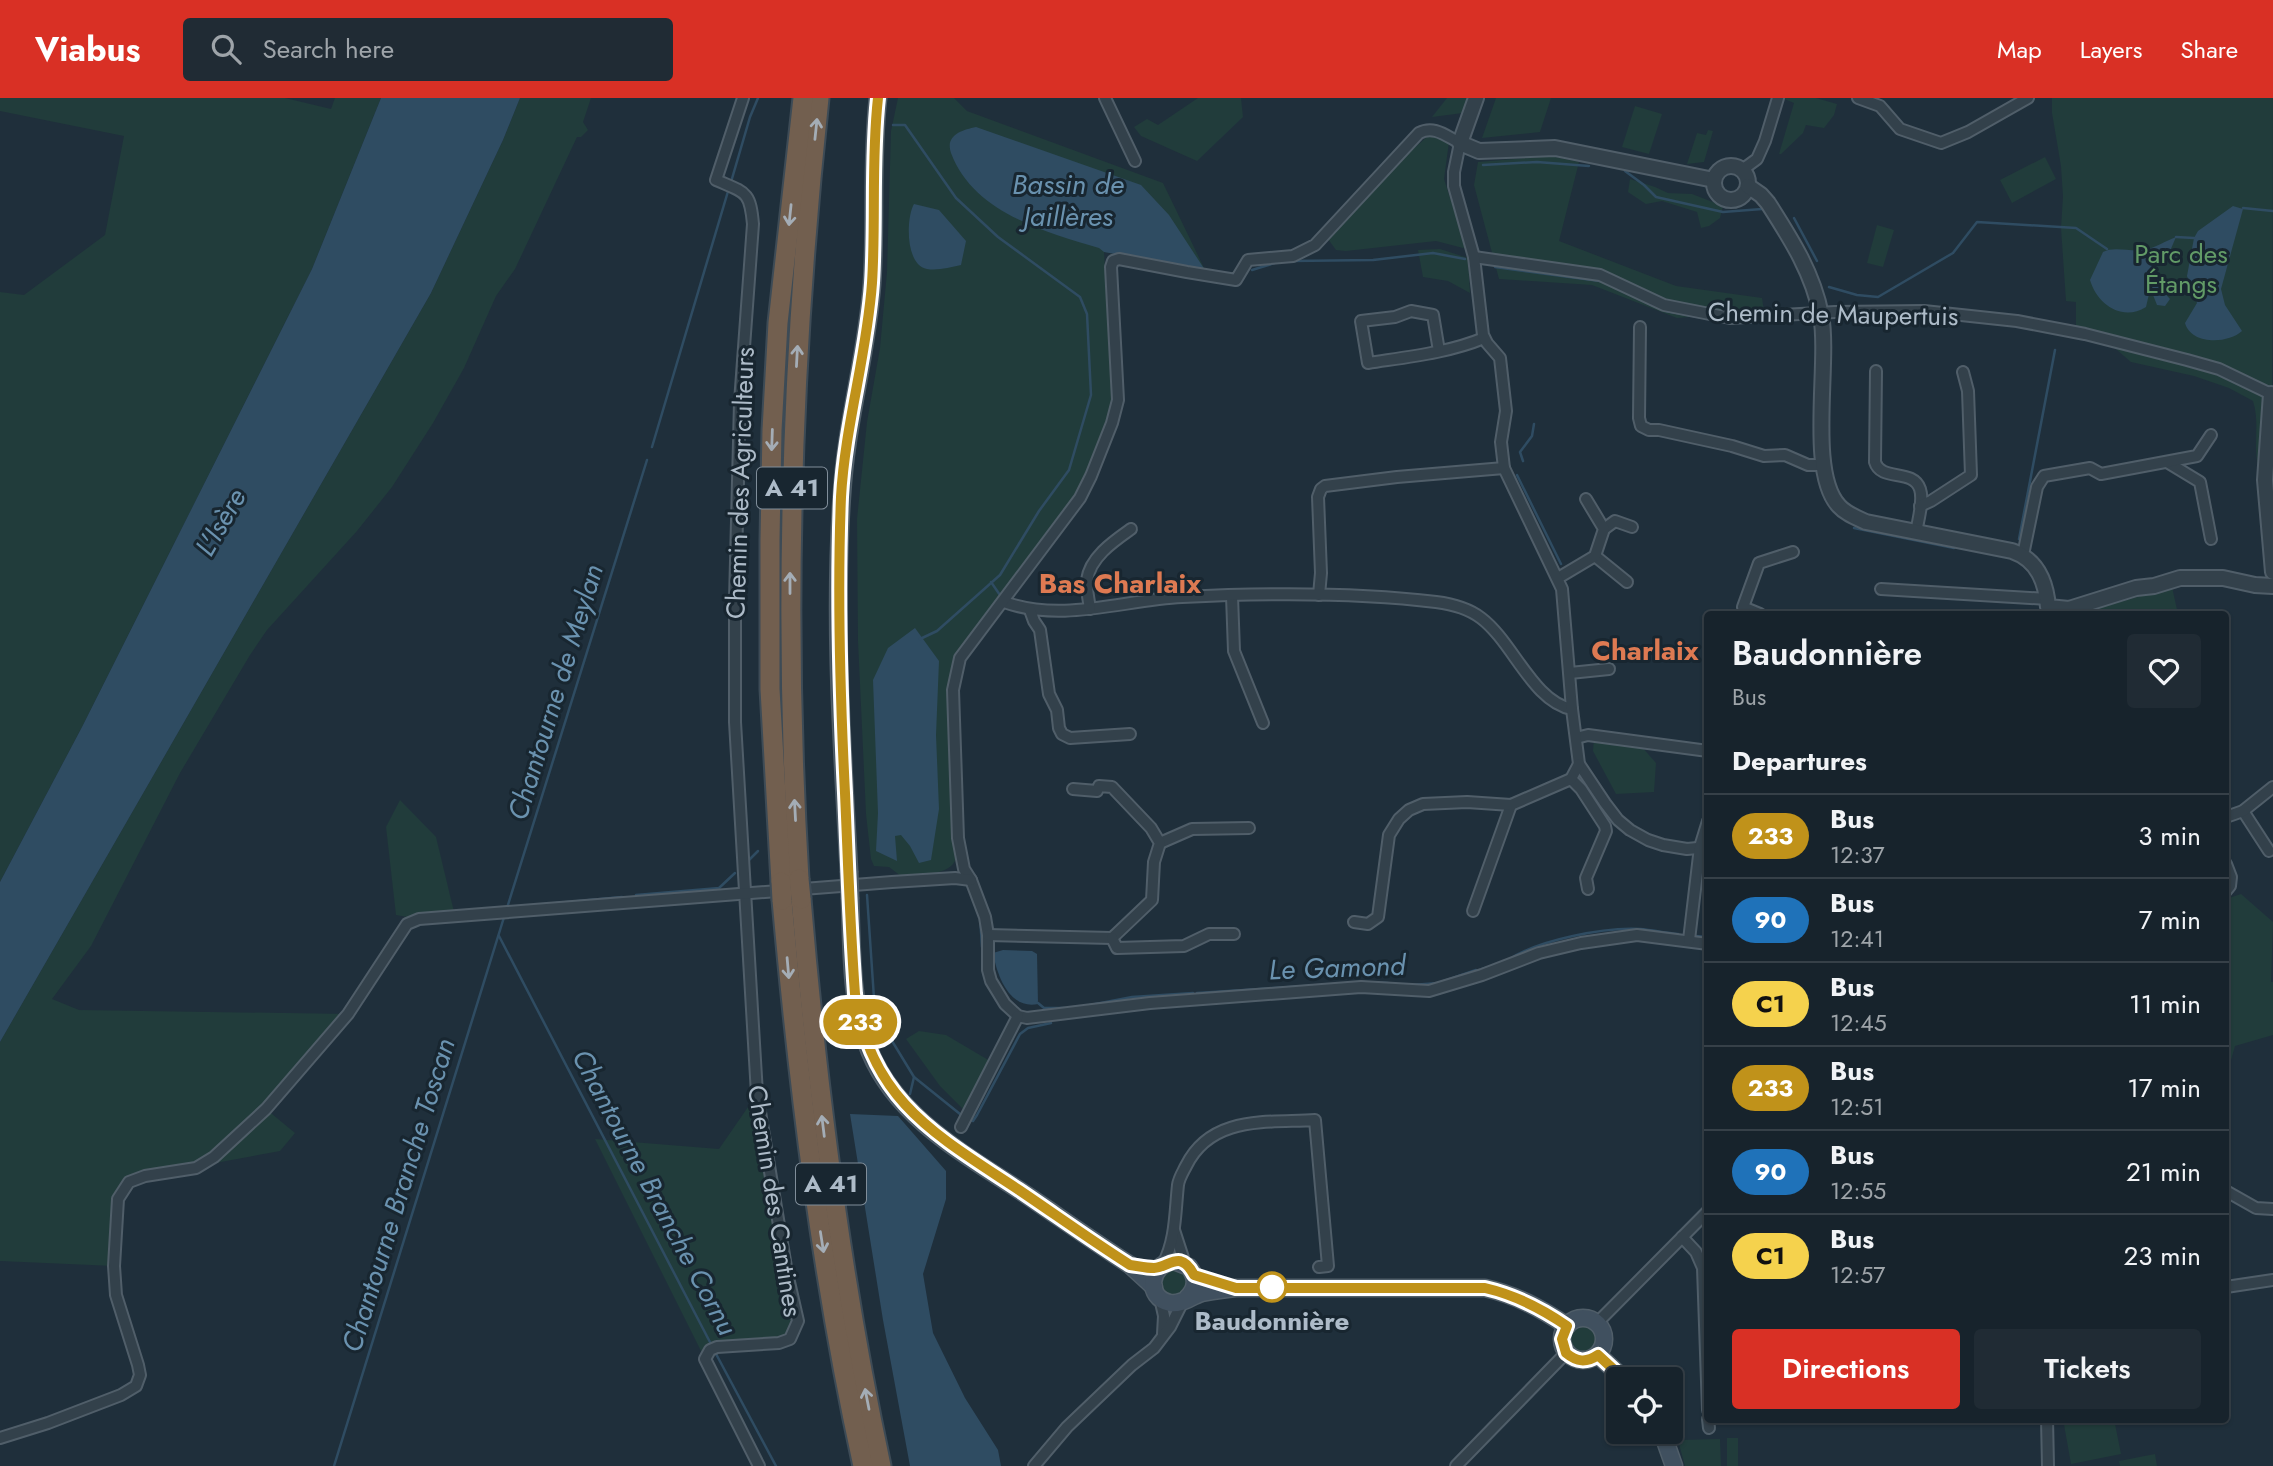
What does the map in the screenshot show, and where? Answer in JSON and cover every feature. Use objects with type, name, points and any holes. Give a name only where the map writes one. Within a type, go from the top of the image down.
[{"type":"highway","name":"A 41","points":[[803,98],[778,323],[772,429],[769,540],[770,689],[791,890],[831,1187],[858,1352],[881,1466]]},
{"type":"highway","name":"A 41","points":[[819,98],[803,274],[792,472],[791,890],[794,1031],[814,1191],[840,1356],[863,1466]]},
{"type":"main road","points":[[878,98],[875,122],[872,286],[841,495],[839,678],[855,994],[858,1015],[869,1050],[880,1072],[897,1097],[928,1128],[1130,1265],[1169,1303],[1199,1294],[1236,1288],[1485,1288],[1542,1309],[1567,1326]]},
{"type":"main road","points":[[1130,1265],[1161,1265],[1174,1261],[1236,1288]]},
{"type":"main road","points":[[1157,1293],[1154,1276],[1161,1265]]},
{"type":"main road","points":[[1185,1300],[1195,1288],[1189,1269]]},
{"type":"main road","points":[[1582,1318],[1597,1323],[1604,1333],[1605,1342],[1598,1355],[1584,1361],[1566,1353],[1562,1339],[1567,1326],[1582,1318]]},
{"type":"main road","points":[[1598,1355],[1611,1367]]},
{"type":"main road","points":[[1666,1444],[1674,1466]]},
{"type":"street","name":"Chemin des Agriculteurs","points":[[743,98],[716,180],[747,195],[751,203],[753,224],[740,402],[735,600],[735,722],[744,893]]},
{"type":"street","points":[[1105,98],[1135,160]]},
{"type":"street","points":[[1476,98],[1460,143],[1454,186],[1474,257],[1484,338],[1500,358],[1506,411],[1501,442],[1504,468],[1562,589],[1579,764],[1618,820],[1630,830],[1662,845],[1687,849],[1704,847],[1689,940]]},
{"type":"street","points":[[1742,170],[1757,159],[1778,98]]},
{"type":"street","points":[[1858,98],[1880,106],[1900,129],[1941,143],[1968,132],[2028,98]]},
{"type":"street","points":[[1704,943],[1637,935],[1581,943],[1538,953],[1482,975],[1429,991],[1361,987],[1150,1003],[1027,1018],[1018,1016],[1005,1004],[991,981],[985,917],[964,869],[958,838],[953,690],[960,658],[1080,498],[1112,423],[1118,400],[1111,267],[1113,261],[1119,258],[1236,280],[1248,260],[1293,256],[1306,251],[1321,240],[1419,134],[1426,130],[1433,130],[1479,151],[1555,148],[1714,180]]},
{"type":"street","points":[[1737,167],[1742,170],[1748,179],[1748,186],[1739,198],[1727,200],[1716,193],[1714,180],[1720,170],[1737,167]]},
{"type":"street","points":[[1748,186],[1768,203],[1804,262],[1821,313],[1824,465],[1826,482],[1837,505],[1866,522],[2024,555],[2039,571],[2046,585],[2047,607]]},
{"type":"street","name":"Chemin de Maupertuis","points":[[1474,257],[1601,275],[1664,305],[1730,318],[1924,311],[2017,321],[2085,334],[2219,369],[2272,398]]},
{"type":"street","points":[[1438,351],[1433,315],[1411,312],[1361,321],[1368,363],[1438,351],[1484,338]]},
{"type":"street","points":[[1640,327],[1641,426],[1649,430],[1732,446],[1764,456],[1785,455],[1808,465],[1824,465]]},
{"type":"street","points":[[1876,370],[1877,468],[1917,482],[1921,491],[1916,533]]},
{"type":"street","points":[[1920,506],[1971,475],[1968,391],[1963,372]]},
{"type":"street","points":[[2272,398],[2264,480],[2273,572]]},
{"type":"street","points":[[2024,555],[2037,487],[2044,476],[2090,468],[2101,474],[2197,456],[2211,435]]},
{"type":"street","points":[[2167,462],[2200,482],[2211,539]]},
{"type":"street","points":[[1319,595],[1321,573],[1318,497],[1325,486],[1504,468]]},
{"type":"street","points":[[1586,499],[1604,528]]},
{"type":"street","points":[[1558,578],[1595,556],[1604,528],[1615,521],[1632,527]]},
{"type":"street","points":[[1090,609],[1087,584],[1089,571],[1110,544],[1131,529]]},
{"type":"street","points":[[1753,611],[1743,607],[1759,563],[1793,552]]},
{"type":"street","points":[[1595,556],[1627,582]]},
{"type":"street","points":[[1881,589],[2069,609],[2136,588],[2180,578],[2223,578],[2273,586]]},
{"type":"street","points":[[1004,601],[1030,610],[1090,609],[1180,597],[1319,595],[1410,600],[1462,607],[1491,626],[1546,698],[1559,706],[1572,709]]},
{"type":"street","points":[[1232,596],[1234,651],[1262,723]]},
{"type":"street","points":[[1030,610],[1040,630],[1049,694],[1057,710],[1062,734],[1070,738],[1130,734]]},
{"type":"street","points":[[1570,673],[1609,669]]},
{"type":"street","points":[[1576,738],[1588,735],[1704,750]]},
{"type":"street","points":[[1354,922],[1368,924],[1377,917],[1389,835],[1399,819],[1409,810],[1423,804],[1511,804],[1571,779],[1579,764]]},
{"type":"street","points":[[1571,779],[1581,789],[1606,831],[1586,878],[1588,889]]},
{"type":"street","points":[[1581,789],[1592,782]]},
{"type":"street","points":[[988,935],[1112,938],[1152,900],[1154,862],[1160,843],[1151,828],[1112,787],[1099,786],[1097,791],[1073,789]]},
{"type":"street","points":[[2229,816],[2244,811],[2273,787]]},
{"type":"street","points":[[1473,911],[1511,804]]},
{"type":"street","points":[[2244,811],[2269,851]]},
{"type":"street","points":[[1160,843],[1192,829],[1249,828]]},
{"type":"street","points":[[0,1438],[132,1391],[139,1381],[138,1365],[116,1295],[114,1266],[118,1199],[129,1182],[145,1176],[196,1168],[214,1157],[266,1109],[348,1014],[407,924],[419,919],[508,911],[954,878],[971,880]]},
{"type":"street","name":"Chemin des Cantines","points":[[744,893],[757,1094],[798,1321],[790,1339],[779,1343],[713,1349],[705,1359],[759,1466]]},
{"type":"street","points":[[1112,938],[1117,948],[1184,946],[1209,933],[1234,934]]},
{"type":"street","points":[[961,1127],[1018,1016]]},
{"type":"street","points":[[1161,1265],[1170,1248],[1174,1230],[1179,1181],[1191,1157],[1204,1141],[1220,1130],[1236,1125],[1315,1119],[1328,1266],[1320,1267]]},
{"type":"street","points":[[2229,1193],[2256,1208],[2273,1209]]},
{"type":"street","points":[[1597,1323],[1704,1215]]},
{"type":"street","points":[[1174,1230],[1189,1269]]},
{"type":"street","points":[[1682,1237],[1696,1252],[1703,1268],[1704,1296]]},
{"type":"street","points":[[2229,1287],[2273,1280]]},
{"type":"street","points":[[1157,1293],[1164,1316],[1162,1337]]},
{"type":"street","points":[[1034,1466],[1067,1427],[1132,1365],[1154,1348],[1185,1300]]},
{"type":"street","points":[[1456,1466],[1566,1353]]},
{"type":"street","points":[[2047,1423],[2048,1466]]},
{"type":"green space","points":[[0,98],[285,98],[331,109],[335,98],[381,98],[312,269],[82,727],[0,882],[0,292],[24,295],[105,235],[124,136],[0,111]]},
{"type":"green space","points":[[520,98],[591,98],[583,122],[588,130],[581,137],[577,137],[515,269],[496,296],[464,368],[433,423],[392,487],[357,531],[267,630],[250,655],[180,773],[91,946],[52,999],[79,1010],[348,1014],[266,1109],[295,1133],[280,1151],[145,1176],[123,1190],[114,1266],[0,1261],[0,1042],[431,293]]},
{"type":"green space","points":[[898,98],[954,98],[967,111],[1163,183],[1205,270],[1104,252],[1114,408],[1109,424],[1074,504],[991,606],[953,663],[949,702],[956,858],[948,869],[941,872],[901,876],[889,867],[874,866],[871,859],[866,814],[858,641],[857,519],[867,422],[880,348],[887,272],[891,131]]},
{"type":"green space","points":[[1198,98],[1241,98],[1243,117],[1197,161],[1141,136],[1134,127],[1147,119],[1158,125]]},
{"type":"green space","points":[[1447,98],[1469,98],[1463,113],[1432,117]]},
{"type":"green space","points":[[1496,98],[1551,98],[1540,132],[1482,138]]},
{"type":"green space","points":[[1782,98],[1816,98],[1837,104],[1834,115],[1824,128],[1806,125],[1803,133],[1779,154],[1794,103]]},
{"type":"green space","name":"Parc des Étangs","points":[[2052,98],[2273,98],[2272,463],[2258,466],[2253,401],[2229,388],[2194,376],[2131,362],[2110,344],[2076,327],[2076,302],[2066,301],[2061,228],[2061,166]]},
{"type":"green space","points":[[1635,106],[1662,114],[1649,154],[1622,147]]},
{"type":"green space","points":[[1708,130],[1713,131],[1704,162],[1687,164],[1697,133],[1706,135]]},
{"type":"green space","points":[[1428,136],[1449,142],[1444,179],[1466,247],[1436,241],[1336,250],[1328,239],[1402,159]]},
{"type":"green space","points":[[1550,156],[1579,162],[1559,241],[1676,286],[1762,298],[1764,311],[1677,318],[1592,285],[1499,279],[1474,185],[1478,162]]},
{"type":"green space","points":[[2045,157],[2056,179],[2012,203],[2000,180]]},
{"type":"green space","points":[[1630,179],[1668,193],[1692,194],[1723,206],[1720,218],[1701,228],[1697,212],[1662,201],[1646,204],[1628,192]]},
{"type":"green space","points":[[1877,225],[1894,230],[1883,267],[1867,263]]},
{"type":"green space","points":[[1440,249],[1468,258],[1470,293],[1448,281],[1423,277],[1418,250]]},
{"type":"green space","points":[[2172,587],[2177,611],[2088,611]]},
{"type":"green space","points":[[1594,738],[1641,746],[1656,763],[1654,792],[1616,794],[1593,751]]},
{"type":"green space","points":[[400,800],[436,837],[455,916],[419,919],[396,915],[386,827]]},
{"type":"green space","points":[[2241,894],[2273,922],[2273,1035],[2235,1046],[2229,1067],[2229,898]]},
{"type":"green space","points":[[919,1031],[946,1035],[990,1061],[963,1109],[940,1086],[906,1039]]},
{"type":"green space","points":[[757,1094],[798,1321],[790,1339],[726,1346],[705,1359],[595,1139],[719,1149]]},
{"type":"green space","points":[[1174,1269],[1183,1273],[1187,1282],[1183,1291],[1174,1295],[1165,1291],[1161,1282],[1165,1273]]},
{"type":"green space","points":[[1582,1325],[1592,1329],[1596,1339],[1592,1349],[1582,1353],[1572,1349],[1568,1339],[1572,1329]]},
{"type":"green space","points":[[2064,1423],[2115,1423],[2121,1454],[2071,1464]]},
{"type":"green space","points":[[1727,1438],[1738,1438],[1738,1466],[1727,1466]]},
{"type":"green space","points":[[1720,1439],[1721,1466],[1685,1466],[1679,1444],[1683,1444],[1683,1440]]},
{"type":"green space","points":[[2155,1454],[2157,1466],[2120,1466],[2119,1461]]},
{"type":"water","name":"L'Isère","points":[[381,98],[520,98],[431,293],[0,1042],[0,882],[82,727],[312,269]]},
{"type":"water","name":"Bassin de Jaillères","points":[[976,127],[1141,185],[1169,215],[1205,270],[1104,252],[1034,226],[993,205],[961,173],[951,153],[950,142],[956,134]]},
{"type":"water","points":[[914,204],[939,210],[966,241],[961,265],[940,269],[920,266],[909,240]]},
{"type":"water","points":[[2233,206],[2243,209],[2221,289],[2225,305],[2242,331],[2219,340],[2202,339],[2194,335],[2185,323],[2197,303],[2187,276],[2194,238],[2198,231]]},
{"type":"water","points":[[2176,237],[2170,251],[2149,271],[2150,277],[2170,299],[2165,306],[2157,305],[2153,295],[2149,294],[2146,307],[2137,311],[2120,311],[2104,303],[2093,289],[2090,280],[2103,252],[2112,249],[2143,250]]},
{"type":"water","points":[[915,628],[939,661],[936,735],[939,809],[931,860],[919,863],[901,835],[895,836],[897,861],[876,851],[878,813],[873,680],[888,648]]},
{"type":"water","points":[[1003,950],[1032,951],[1037,954],[1038,1004],[1019,1002],[1006,989],[993,953]]},
{"type":"water","points":[[850,1114],[898,1116],[946,1171],[946,1199],[923,1274],[933,1333],[965,1398],[998,1450],[1001,1466],[910,1466]]},
{"type":"waterway","name":"Chantourne de Meylan","points":[[731,182],[758,98]]},
{"type":"waterway","points":[[893,125],[905,125],[956,198],[998,237],[1080,297],[1087,314],[1091,395],[1069,470],[1039,511],[1000,575],[937,631],[920,639]]},
{"type":"waterway","points":[[1483,165],[1537,162],[1589,166]]},
{"type":"waterway","points":[[1625,171],[1656,197],[1723,212],[1762,209]]},
{"type":"waterway","name":"Chantourne de Meylan","points":[[652,447],[729,188]]},
{"type":"waterway","points":[[2243,208],[2273,211]]},
{"type":"waterway","points":[[1794,218],[1817,261]]},
{"type":"waterway","points":[[1829,287],[1857,295],[1878,297],[1953,253],[1977,222],[2076,228],[2107,249]]},
{"type":"waterway","points":[[2176,237],[2194,238]]},
{"type":"waterway","points":[[1291,261],[1373,260],[1433,253],[1465,259]]},
{"type":"waterway","points":[[1252,270],[1278,262]]},
{"type":"waterway","points":[[1495,267],[1600,281]]},
{"type":"waterway","points":[[1612,286],[1654,306]]},
{"type":"waterway","points":[[1666,311],[1715,320]]},
{"type":"waterway","points":[[2019,539],[2055,350]]},
{"type":"waterway","points":[[1523,461],[1520,452],[1532,436],[1534,424]]},
{"type":"waterway","name":"Chantourne de Meylan","points":[[507,908],[647,460]]},
{"type":"waterway","points":[[1517,475],[1561,564]]},
{"type":"waterway","points":[[1854,528],[1954,548]]},
{"type":"waterway","points":[[991,582],[1002,598]]},
{"type":"waterway","points":[[748,861],[758,851]]},
{"type":"waterway","points":[[636,895],[719,888],[735,873]]},
{"type":"waterway","points":[[867,895],[875,1013],[914,1077],[910,1094]]},
{"type":"waterway","points":[[535,905],[622,897]]},
{"type":"waterway","name":"Chantourne Branche Toscan","points":[[334,1466],[505,914]]},
{"type":"waterway","name":"Le Gamond","points":[[980,916],[982,947]]},
{"type":"waterway","name":"Le Gamond","points":[[1508,960],[1536,946],[1608,930],[1640,929],[1678,934]]},
{"type":"waterway","name":"Chantourne Branche Cornu","points":[[499,936],[712,1346]]},
{"type":"waterway","name":"Le Gamond","points":[[1695,936],[1704,937]]},
{"type":"waterway","name":"Le Gamond","points":[[1482,969],[1492,966]]},
{"type":"waterway","name":"Le Gamond","points":[[1412,985],[1438,983],[1476,970]]},
{"type":"waterway","name":"Le Gamond","points":[[1363,982],[1388,983]]},
{"type":"waterway","name":"Le Gamond","points":[[1197,993],[1321,985]]},
{"type":"waterway","name":"Le Gamond","points":[[1085,1006],[1132,997],[1193,993]]},
{"type":"waterway","name":"Le Gamond","points":[[1038,1003],[1044,1008],[1064,1008]]},
{"type":"waterway","points":[[970,1120],[973,1121],[977,1115],[1020,1034],[1028,1028],[1051,1023]]},
{"type":"waterway","points":[[914,1077],[960,1114]]},
{"type":"waterway","name":"Chantourne Branche Cornu","points":[[715,1352],[776,1466]]},
{"type":"bus line","name":"233","points":[[878,98],[873,166],[872,286],[841,495],[839,625],[839,678],[855,994],[863,1034],[875,1064],[897,1097],[928,1128],[1130,1265],[1153,1268],[1168,1262],[1180,1262],[1189,1267],[1194,1275],[1236,1288],[1485,1288],[1509,1294],[1542,1309],[1567,1326],[1562,1339],[1564,1349],[1571,1357],[1584,1361],[1598,1355],[1612,1367]]},
{"type":"place","name":"Baudonnière","points":[[1272,1287]]},
{"type":"district","name":"Bas Charlaix","points":[[1120,583]]},
{"type":"district","name":"Charlaix","points":[[1645,650]]}]
